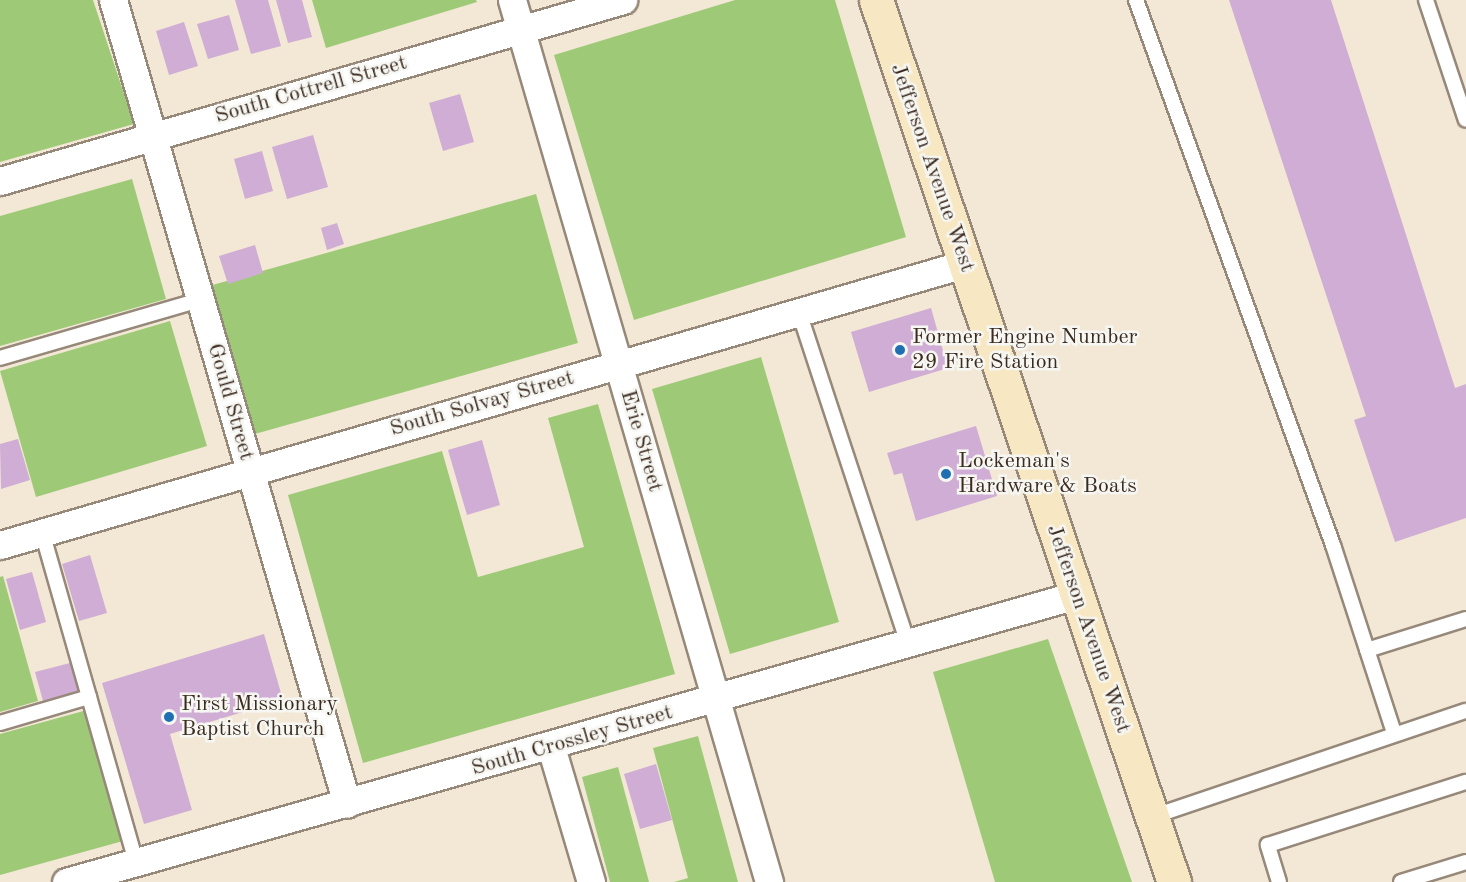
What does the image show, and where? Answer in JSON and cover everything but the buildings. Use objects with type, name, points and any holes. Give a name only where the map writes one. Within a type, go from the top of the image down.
[{"type":"main road","name":"Jefferson Avenue West","points":[[876,0],[1174,882]]},
{"type":"street","name":"Gould Street","points":[[113,0],[347,804]]},
{"type":"street","name":"Erie Street","points":[[512,0],[769,882]]},
{"type":"street","name":"South Cottrell Street","points":[[0,181],[622,0]]},
{"type":"street","name":"South Solvay Street","points":[[0,545],[964,264]]},
{"type":"street","name":"South Crossley Street","points":[[66,882],[551,747],[1076,595]]},
{"type":"street","points":[[551,747],[591,882]]},
{"type":"lane","points":[[1136,0],[1367,650],[1394,733]]},
{"type":"lane","points":[[1426,0],[1466,120]]},
{"type":"lane","points":[[0,358],[200,300]]},
{"type":"lane","points":[[799,312],[908,644]]},
{"type":"lane","points":[[42,532],[136,862]]},
{"type":"lane","points":[[1367,650],[1466,619]]},
{"type":"lane","points":[[0,723],[89,697]]},
{"type":"lane","points":[[1152,817],[1394,733],[1466,711]]},
{"type":"lane","points":[[1279,882],[1268,845],[1466,782]]},
{"type":"lane","points":[[1401,882],[1466,862]]},
{"type":"green space","points":[[0,0],[93,0],[134,124],[0,162]]},
{"type":"green space","points":[[312,0],[476,0],[477,2],[326,48]]},
{"type":"green space","points":[[735,0],[835,0],[906,237],[634,320],[554,55]]},
{"type":"green space","points":[[132,179],[166,299],[0,346],[0,216]]},
{"type":"green space","points":[[536,194],[578,343],[251,435],[209,286]]},
{"type":"green space","points":[[170,321],[207,446],[36,497],[0,371]]},
{"type":"green space","points":[[761,357],[839,622],[730,654],[652,389]]},
{"type":"green space","points":[[598,404],[675,674],[363,763],[288,495],[442,451],[478,577],[584,547],[548,418]]},
{"type":"green space","points":[[3,576],[38,701],[0,712],[0,577]]},
{"type":"green space","points":[[1048,639],[1132,882],[995,882],[933,672]]},
{"type":"green space","points":[[87,710],[123,841],[0,875],[0,734]]},
{"type":"green space","points":[[698,736],[738,882],[674,882],[688,878],[653,748]]},
{"type":"green space","points":[[618,767],[649,882],[610,882],[582,777]]},
{"type":"place","name":"Former Engine Number 29 Fire Station","points":[[900,350]]},
{"type":"place","name":"Lockeman's Hardware & Boats","points":[[946,474]]},
{"type":"place","name":"First Missionary Baptist Church","points":[[169,717]]}]
